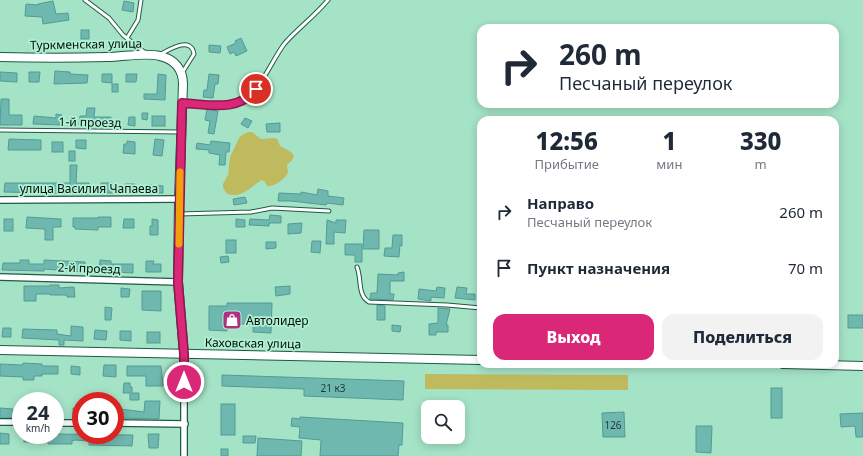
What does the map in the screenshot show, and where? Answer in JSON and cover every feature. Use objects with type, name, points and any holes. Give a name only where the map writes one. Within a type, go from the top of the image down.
[{"type":"main road","name":"Туркменская улица","points":[[0,57],[108,57],[158,55],[172,61],[182,73]]},
{"type":"main road","points":[[182,73],[183,84],[178,282],[184,354]]},
{"type":"main road","name":"Каховская улица","points":[[0,350],[477,360]]},
{"type":"main road","points":[[839,365],[863,366]]},
{"type":"street","name":"улица Василия Чапаева","points":[[0,200],[179,199]]},
{"type":"street","name":"2-й проезд","points":[[0,276],[178,282]]},
{"type":"street","points":[[184,354],[184,456]]},
{"type":"street","points":[[0,422],[12,422]]},
{"type":"street","points":[[124,424],[185,424]]},
{"type":"lane","points":[[85,0],[113,22],[127,38],[147,55]]},
{"type":"lane","points":[[127,38],[138,20],[141,0]]},
{"type":"lane","points":[[182,103],[232,105],[246,98],[254,92],[285,42],[328,0]]},
{"type":"lane","points":[[158,55],[179,45],[186,45],[191,48],[194,52],[193,57],[182,73]]},
{"type":"lane","name":"1-й проезд","points":[[0,130],[181,132]]},
{"type":"lane","points":[[179,214],[251,212],[272,208],[329,211]]},
{"type":"lane","points":[[357,267],[362,294],[365,299],[370,302],[477,308]]},
{"type":"shaded area","points":[[248,132],[252,132],[261,139],[275,138],[278,140],[280,146],[291,152],[294,156],[293,159],[287,165],[287,175],[276,184],[267,186],[262,180],[246,191],[237,195],[227,194],[223,188],[223,184],[228,175],[230,157],[239,138]]},
{"type":"shaded area","points":[[425,374],[628,375],[628,390],[425,389]]},
{"type":"building","points":[[53,1],[56,14],[68,13],[69,20],[43,24],[42,17],[25,16],[26,4],[38,5]]},
{"type":"building","points":[[124,1],[134,3],[133,12],[122,10]]},
{"type":"building","points":[[81,30],[89,30],[89,39],[81,39]]},
{"type":"building","points":[[241,38],[247,51],[236,56],[234,52],[230,54],[227,47],[236,43],[235,41]]},
{"type":"building","points":[[209,45],[221,46],[220,53],[209,52]]},
{"type":"building","points":[[55,71],[88,75],[87,83],[54,84]]},
{"type":"building","points":[[0,72],[17,73],[17,82],[0,81]]},
{"type":"building","points":[[29,72],[40,72],[39,82],[29,82]]},
{"type":"building","points":[[102,74],[112,74],[112,83],[102,82]]},
{"type":"building","points":[[126,74],[137,74],[136,82],[126,82]]},
{"type":"building","points":[[158,74],[166,75],[165,100],[144,99],[144,94],[157,94]]},
{"type":"building","points":[[209,74],[219,75],[218,84],[215,84],[213,98],[203,97],[204,90],[207,90]]},
{"type":"building","points":[[112,84],[118,84],[118,92],[112,92]]},
{"type":"building","points":[[1,99],[9,99],[9,115],[22,115],[22,125],[0,125]]},
{"type":"building","points":[[87,108],[95,108],[94,117],[111,117],[111,126],[79,125],[80,116],[86,116]]},
{"type":"building","points":[[207,109],[218,111],[214,134],[208,133],[210,121],[205,120]]},
{"type":"building","points":[[142,113],[148,113],[147,120],[142,119]]},
{"type":"building","points":[[56,114],[62,115],[61,125],[33,124],[34,116],[56,118]]},
{"type":"building","points":[[152,116],[165,116],[165,126],[152,126]]},
{"type":"building","points":[[129,117],[135,117],[135,126],[128,125]]},
{"type":"building","points":[[245,118],[252,121],[248,128],[241,124]]},
{"type":"building","points":[[280,123],[280,132],[267,132],[266,124]]},
{"type":"building","points":[[9,139],[41,140],[41,150],[8,150]]},
{"type":"building","points":[[155,139],[164,140],[162,156],[153,155]]},
{"type":"building","points":[[76,140],[86,140],[86,149],[76,148]]},
{"type":"building","points":[[127,141],[135,142],[135,154],[123,153],[124,144],[127,144]]},
{"type":"building","points":[[211,141],[230,143],[229,152],[226,152],[225,165],[219,165],[220,155],[209,153],[209,150],[196,149],[197,143],[210,145]]},
{"type":"building","points":[[52,142],[63,142],[63,152],[52,152]]},
{"type":"building","points":[[69,151],[75,151],[75,161],[69,161]]},
{"type":"building","points":[[70,165],[77,165],[76,183],[89,183],[89,194],[4,192],[5,183],[70,183]]},
{"type":"building","points":[[101,183],[112,183],[112,193],[101,193]]},
{"type":"building","points":[[125,184],[135,184],[135,193],[124,192]]},
{"type":"building","points":[[148,185],[163,186],[163,193],[147,193]]},
{"type":"building","points":[[318,189],[328,191],[328,196],[344,198],[343,205],[278,201],[279,193],[301,194],[301,192],[317,195]]},
{"type":"building","points":[[245,197],[247,203],[234,205],[233,199]]},
{"type":"building","points":[[270,215],[281,216],[281,223],[269,223],[269,226],[249,225],[250,219],[269,220]]},
{"type":"building","points":[[27,217],[61,219],[61,227],[53,227],[53,240],[45,240],[45,229],[26,228]]},
{"type":"building","points":[[111,217],[111,227],[98,227],[98,230],[75,229],[75,227],[73,227],[73,218]]},
{"type":"building","points":[[4,219],[13,219],[13,231],[4,231]]},
{"type":"building","points":[[124,219],[134,219],[134,228],[123,228]]},
{"type":"building","points":[[152,219],[158,220],[158,235],[150,235]]},
{"type":"building","points":[[236,219],[245,220],[245,227],[236,227]]},
{"type":"building","points":[[327,220],[336,223],[336,220],[346,220],[345,233],[334,232],[334,244],[326,244]]},
{"type":"building","points":[[302,223],[301,233],[288,234],[288,224]]},
{"type":"building","points":[[364,230],[379,230],[379,249],[363,249]]},
{"type":"building","points":[[393,235],[402,235],[402,246],[400,245],[399,257],[384,256],[385,248],[392,248]]},
{"type":"building","points":[[226,240],[236,240],[236,253],[226,253]]},
{"type":"building","points":[[312,241],[321,241],[320,253],[311,252]]},
{"type":"building","points":[[266,242],[276,242],[276,248],[266,249]]},
{"type":"building","points":[[345,244],[362,244],[362,262],[355,262],[355,255],[345,255]]},
{"type":"building","points":[[228,256],[229,262],[221,263],[220,257]]},
{"type":"building","points":[[20,260],[29,260],[29,264],[44,264],[44,260],[85,262],[85,272],[44,269],[44,271],[2,270],[3,263],[20,263]]},
{"type":"building","points":[[100,260],[111,261],[111,264],[133,264],[133,273],[99,271]]},
{"type":"building","points":[[146,261],[154,261],[153,264],[161,264],[161,272],[146,272]]},
{"type":"building","points":[[404,272],[404,281],[390,281],[390,294],[394,294],[393,300],[370,299],[371,293],[377,293],[378,274],[398,275],[398,273]]},
{"type":"building","points":[[59,285],[59,288],[74,287],[75,297],[67,297],[67,295],[36,294],[36,301],[24,301],[24,286]]},
{"type":"building","points":[[290,286],[290,294],[276,296],[275,287]]},
{"type":"building","points":[[437,287],[445,288],[444,298],[431,297],[431,301],[418,299],[419,289],[436,291]]},
{"type":"building","points":[[457,287],[467,288],[466,294],[475,294],[475,300],[455,298]]},
{"type":"building","points":[[121,288],[130,289],[129,297],[121,297]]},
{"type":"building","points":[[142,291],[161,291],[161,311],[142,310]]},
{"type":"building","points":[[227,303],[272,303],[271,333],[253,332],[253,324],[227,324],[227,331],[209,330],[209,306],[227,306]]},
{"type":"building","points":[[377,305],[385,306],[385,320],[377,320]]},
{"type":"building","points":[[105,307],[112,308],[111,320],[105,320]]},
{"type":"building","points":[[438,308],[450,309],[446,325],[448,325],[448,332],[436,332],[436,335],[429,335],[429,324],[438,323]]},
{"type":"building","points":[[848,315],[863,315],[863,328],[848,328]]},
{"type":"building","points":[[392,325],[401,326],[400,332],[392,331]]},
{"type":"building","points":[[71,326],[83,327],[83,341],[64,340],[64,345],[59,345],[59,340],[22,338],[23,329],[57,330],[57,334],[71,336]]},
{"type":"building","points":[[3,328],[11,328],[11,337],[2,337]]},
{"type":"building","points":[[95,330],[107,331],[106,340],[94,339]]},
{"type":"building","points":[[120,331],[131,331],[131,341],[120,340]]},
{"type":"building","points":[[147,332],[160,332],[160,343],[147,343]]},
{"type":"building","points":[[23,363],[42,364],[42,366],[58,366],[58,374],[42,374],[42,376],[34,376],[34,380],[23,380],[23,377],[0,376],[0,364],[23,365]]},
{"type":"building","points":[[104,365],[116,365],[116,377],[103,376]]},
{"type":"building","points":[[71,366],[80,367],[80,375],[71,374]]},
{"type":"building","points":[[127,366],[161,366],[163,386],[146,386],[146,376],[127,376]]},
{"type":"building","points":[[222,375],[404,381],[403,400],[304,396],[304,389],[222,386]]},
{"type":"building","points":[[124,383],[130,383],[132,393],[139,393],[139,400],[130,400],[130,393],[123,392]]},
{"type":"building","points":[[771,388],[782,388],[782,418],[771,418]]},
{"type":"building","points":[[145,401],[160,401],[159,419],[124,418],[124,410],[144,412]]},
{"type":"building","points":[[221,404],[235,404],[235,435],[221,435]]},
{"type":"building","points":[[0,408],[12,409],[12,418],[0,418]]},
{"type":"building","points":[[624,412],[625,437],[603,437],[602,413]]},
{"type":"building","points":[[863,413],[863,437],[856,437],[855,426],[841,427],[840,414]]},
{"type":"building","points":[[300,417],[403,423],[402,445],[399,445],[398,456],[320,456],[321,440],[299,438],[300,427],[291,426],[292,418],[300,419]]},
{"type":"building","points":[[696,426],[712,426],[711,453],[696,452]]},
{"type":"building","points":[[0,433],[9,434],[9,444],[0,444]]},
{"type":"building","points":[[64,434],[72,434],[72,444],[64,444]]},
{"type":"building","points":[[148,434],[159,434],[158,448],[149,448]]},
{"type":"building","points":[[124,435],[133,435],[132,446],[89,445],[124,444]]},
{"type":"building","points":[[243,436],[256,436],[255,443],[243,443]]},
{"type":"building","points":[[258,438],[302,441],[301,456],[257,456]]},
{"type":"building","points":[[221,449],[228,449],[228,456],[221,456]]},
{"type":"slow traffic","points":[[179,244],[180,172]]},
{"type":"place","name":"Автолидер","points":[[232,320]]},
{"type":"route","points":[[184,382],[184,354],[178,282],[182,103],[232,105],[251,95],[256,89]]}]
